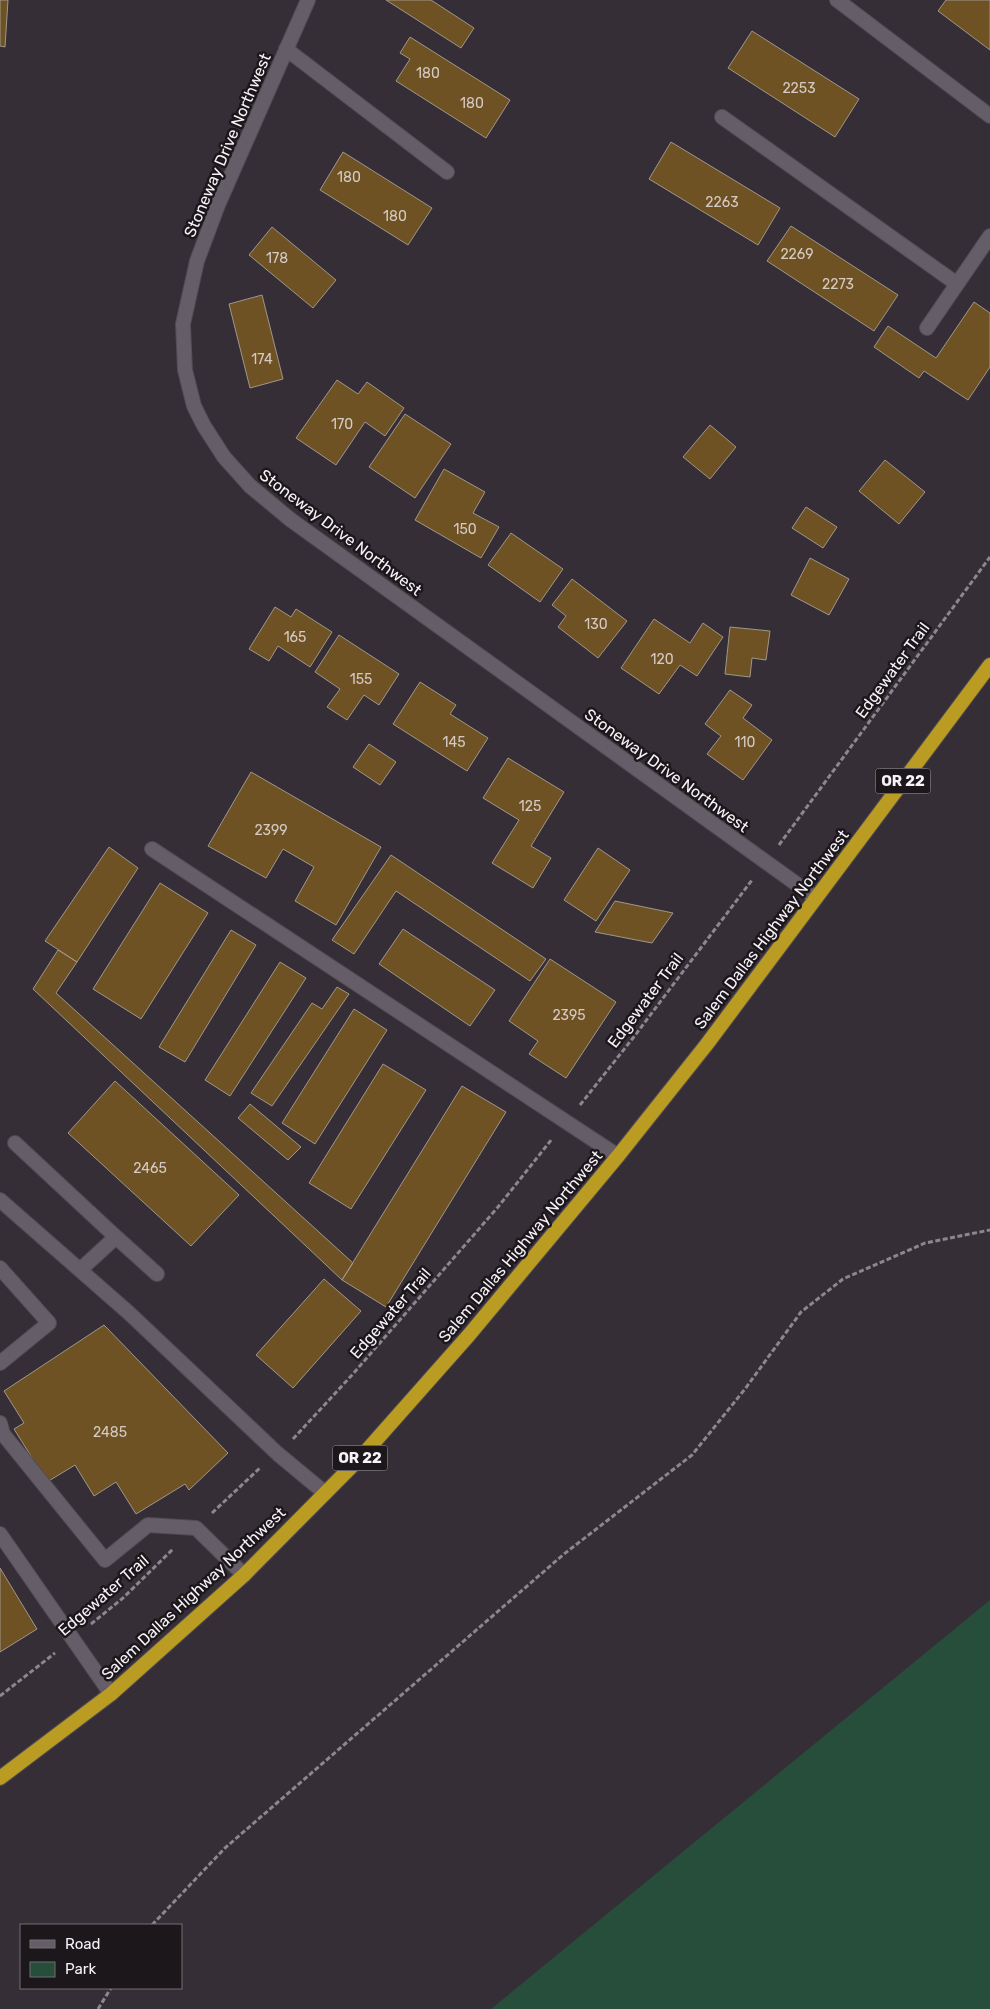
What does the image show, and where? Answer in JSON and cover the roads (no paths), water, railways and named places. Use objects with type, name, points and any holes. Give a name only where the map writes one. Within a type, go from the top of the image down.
[{"type":"highway","name":"Salem Dallas Highway Northwest","points":[[0,1778],[111,1694],[244,1575],[361,1457],[469,1335],[618,1156],[707,1044],[990,665]]},
{"type":"street","name":"Stoneway Drive Northwest","points":[[308,0],[218,205],[197,261],[183,324],[185,370],[194,406],[204,426],[224,457],[250,486],[291,520],[816,898]]},
{"type":"street","points":[[837,0],[990,116]]},
{"type":"street","points":[[286,49],[447,172]]},
{"type":"street","points":[[722,117],[957,284]]},
{"type":"street","points":[[927,328],[990,236]]},
{"type":"street","points":[[152,849],[618,1156]]},
{"type":"street","points":[[14,1143],[157,1274]]},
{"type":"street","points":[[0,1200],[128,1313],[278,1454],[325,1493]]},
{"type":"street","points":[[80,1270],[116,1237]]},
{"type":"street","points":[[0,1268],[49,1324],[0,1363]]},
{"type":"street","points":[[0,1423],[3,1434],[105,1560],[148,1525],[196,1528],[244,1575]]},
{"type":"street","points":[[0,1534],[111,1694]]}]
